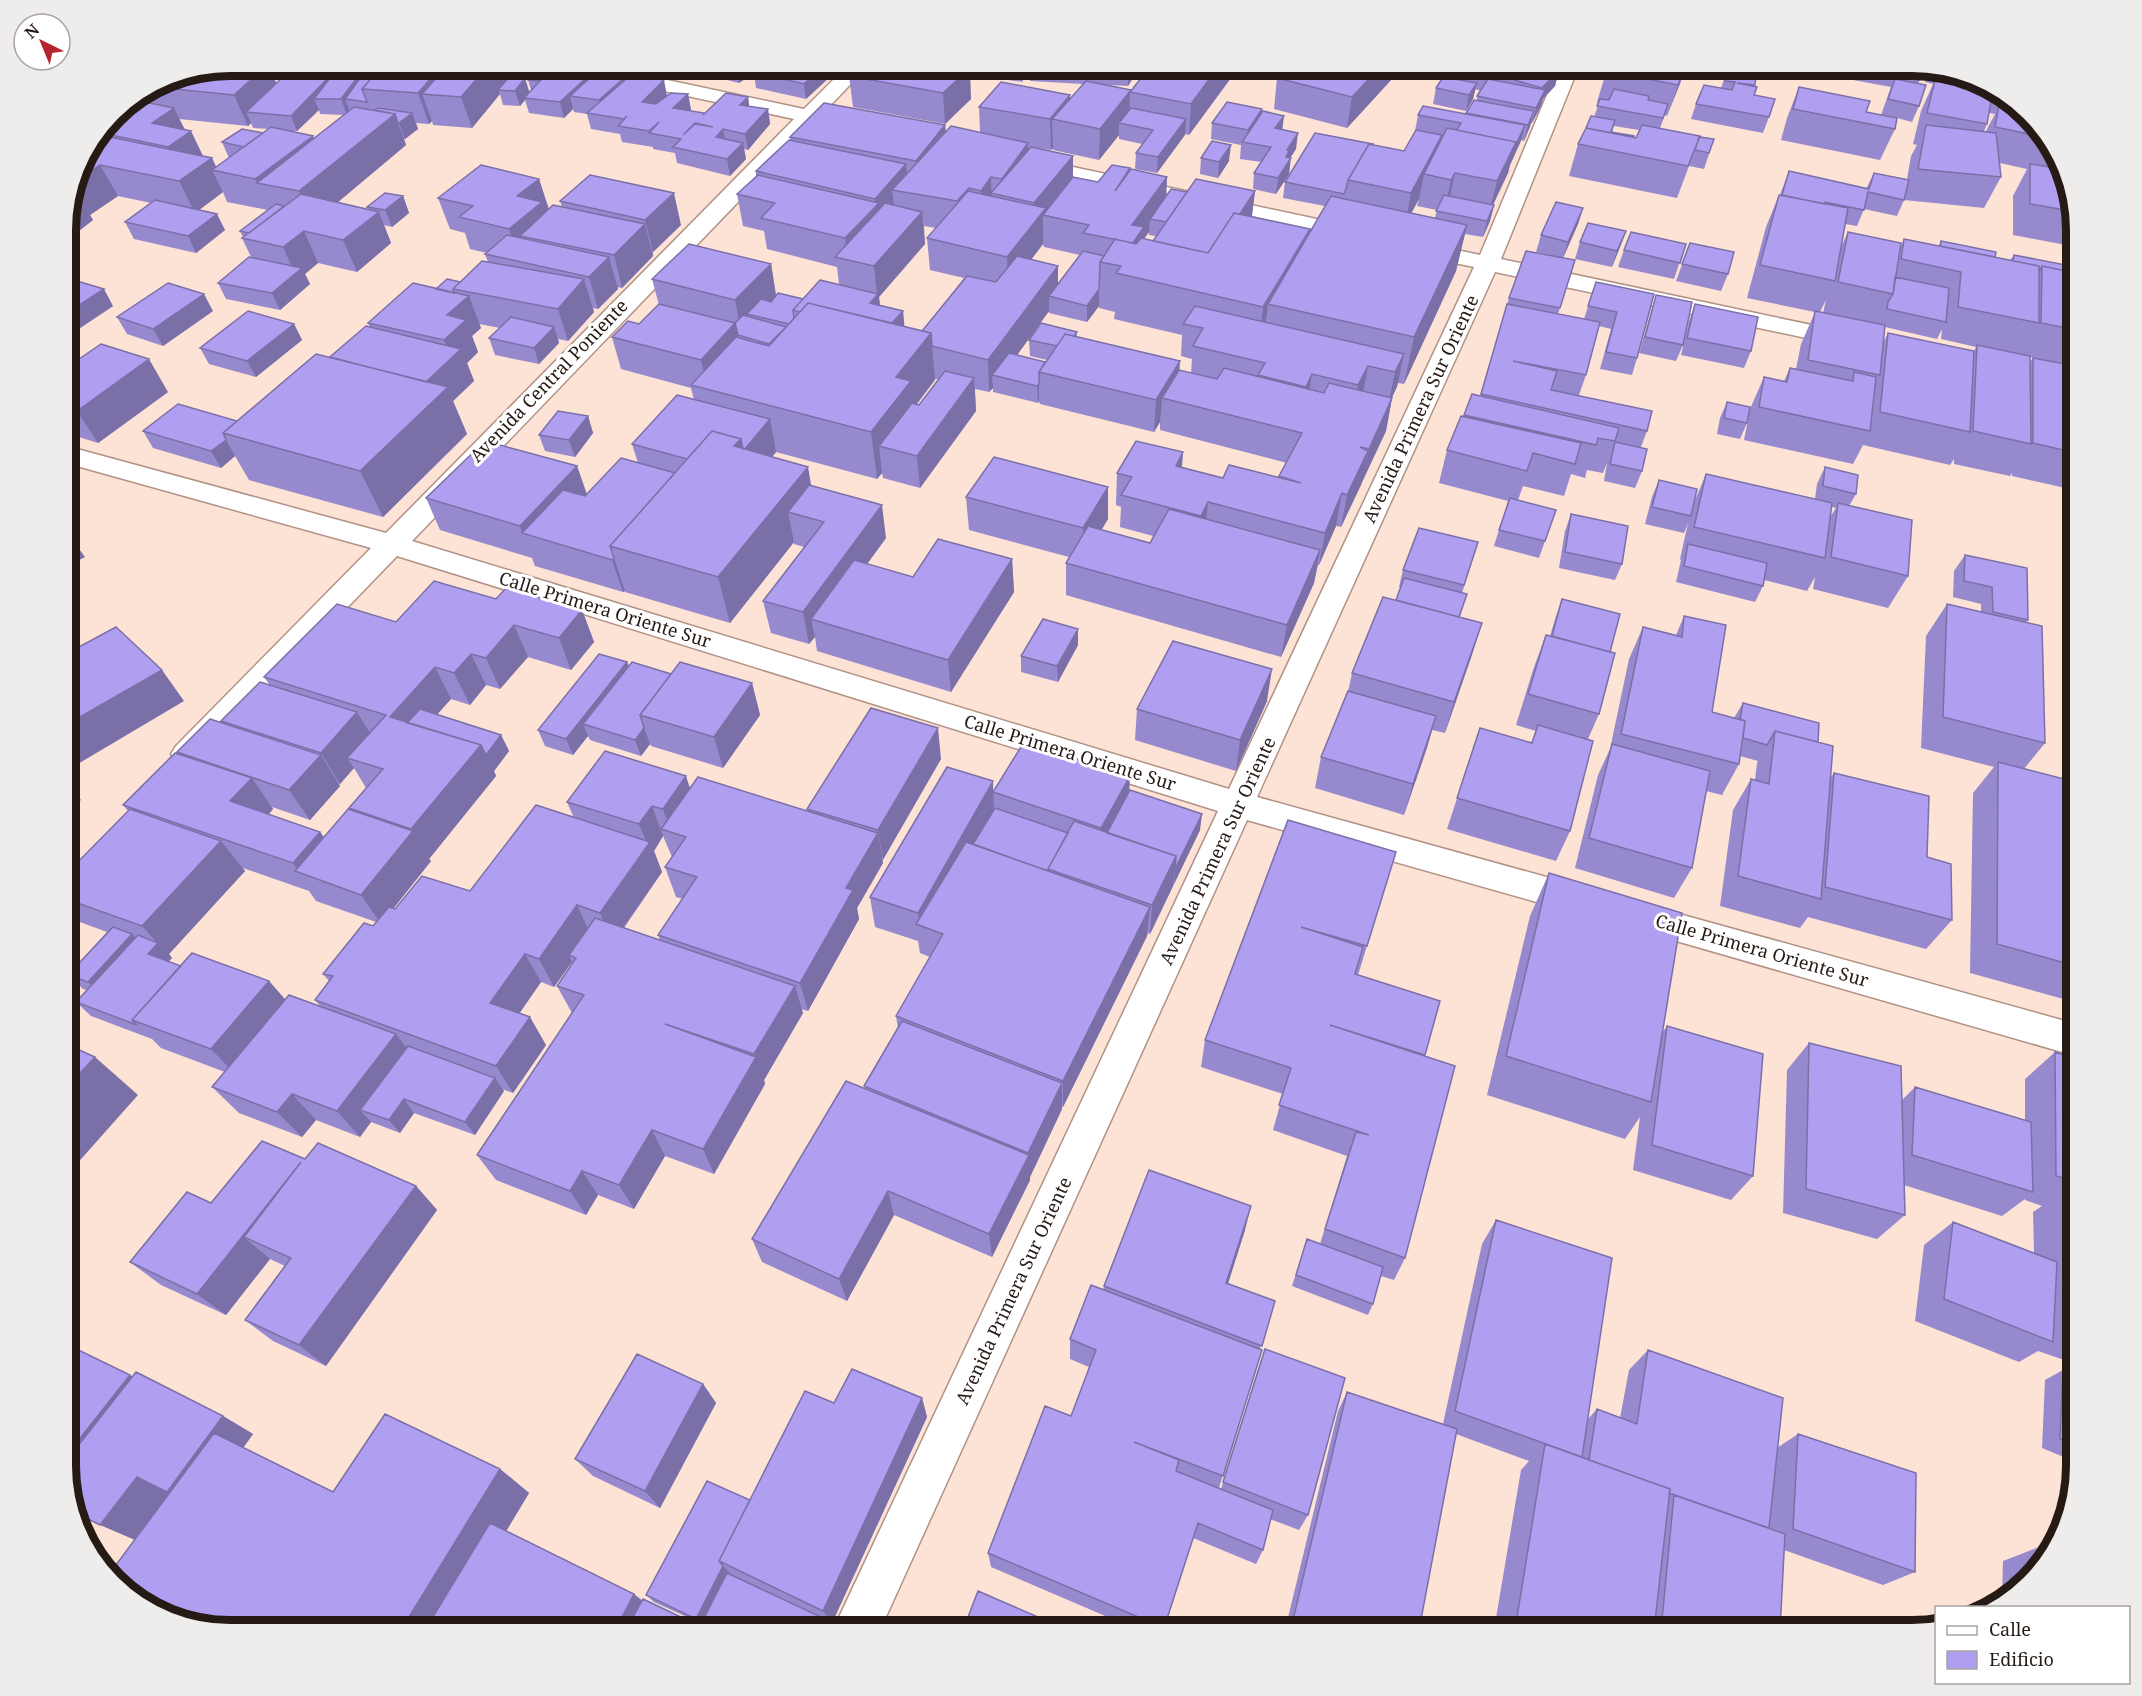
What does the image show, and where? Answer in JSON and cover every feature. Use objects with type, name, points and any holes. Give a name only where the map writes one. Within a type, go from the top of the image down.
[{"type":"street","name":"Avenida Primera Sur Oriente","points":[[861,1620],[1240,805],[1488,263],[1565,76]]},
{"type":"street","points":[[625,77],[876,130]]},
{"type":"street","name":"Avenida Central Poniente","points":[[166,775],[806,116],[847,77]]},
{"type":"street","points":[[1014,161],[1869,345]]},
{"type":"street","name":"Calle Primera Oriente Sur","points":[[77,457],[391,544],[1240,805],[2065,1037]]},
{"type":"building","points":[[1143,76],[1211,76],[1191,104],[1130,92]]},
{"type":"building","points":[[1279,76],[1371,76],[1352,97],[1277,78]]},
{"type":"building","points":[[1501,76],[1553,76],[1542,88]]},
{"type":"building","points":[[1633,76],[1681,76],[1678,85]]},
{"type":"building","points":[[1726,76],[1756,76],[1755,85],[1737,83],[1757,87],[1754,95],[1775,99],[1769,117],[1696,104],[1704,85],[1732,90],[1735,82],[1725,81]]},
{"type":"building","points":[[254,77],[234,95],[171,89],[201,79]]},
{"type":"building","points":[[283,77],[328,78],[291,116],[246,112]]},
{"type":"building","points":[[331,77],[358,77],[341,99],[314,99]]},
{"type":"building","points":[[361,77],[373,77],[362,89],[367,102],[345,99]]},
{"type":"building","points":[[373,77],[432,77],[418,93],[362,89]]},
{"type":"building","points":[[437,77],[479,77],[461,97],[422,94]]},
{"type":"building","points":[[509,77],[525,78],[515,91],[498,90]]},
{"type":"building","points":[[530,77],[541,77],[538,81],[528,80]]},
{"type":"building","points":[[544,77],[587,77],[560,102],[524,98]]},
{"type":"building","points":[[591,77],[625,77],[599,100],[570,96]]},
{"type":"building","points":[[629,77],[664,80],[642,102],[656,104],[671,93],[688,94],[673,108],[704,113],[703,115],[726,93],[748,97],[740,105],[768,109],[745,134],[723,129],[716,137],[743,143],[727,159],[673,147],[681,139],[649,133],[659,122],[649,131],[618,126],[627,116],[624,119],[587,113]]},
{"type":"building","points":[[773,77],[812,77],[804,84]]},
{"type":"building","points":[[852,77],[961,77],[943,93]]},
{"type":"building","points":[[1443,77],[1477,83],[1469,95],[1436,88]]},
{"type":"building","points":[[1488,79],[1545,90],[1536,108],[1477,96]]},
{"type":"building","points":[[1895,79],[1926,85],[1919,106],[1888,99]]},
{"type":"building","points":[[1935,80],[1970,88],[1991,99],[1987,124],[1927,113]]},
{"type":"building","points":[[1086,81],[1131,90],[1100,129],[1052,119]]},
{"type":"building","points":[[1001,82],[1070,95],[1050,119],[979,107]]},
{"type":"building","points":[[1799,87],[1870,101],[1866,112],[1897,118],[1895,129],[1793,109]]},
{"type":"building","points":[[1614,89],[1649,96],[1648,100],[1668,104],[1663,118],[1597,106],[1600,99],[1609,100]]},
{"type":"building","points":[[1474,100],[1534,111],[1528,125],[1466,113]]},
{"type":"building","points":[[146,102],[174,108],[152,123],[191,131],[168,147],[110,135],[129,115]]},
{"type":"building","points":[[1227,102],[1262,109],[1248,130],[1212,123]]},
{"type":"building","points":[[824,103],[945,125],[916,161],[790,137]]},
{"type":"building","points":[[1999,105],[2013,115],[2032,135],[1995,127]]},
{"type":"building","points":[[1423,106],[1525,125],[1514,149],[1516,142],[1457,130],[1461,123],[1418,115]]},
{"type":"building","points":[[354,107],[395,114],[299,191],[257,183]]},
{"type":"building","points":[[378,108],[412,113],[398,123],[395,114],[375,110]]},
{"type":"building","points":[[1131,108],[1186,119],[1158,157],[1136,153],[1153,130],[1119,123]]},
{"type":"building","points":[[1263,111],[1284,116],[1275,128],[1298,133],[1287,150],[1289,151],[1286,157],[1291,158],[1278,178],[1254,173],[1271,147],[1242,142]]},
{"type":"building","points":[[1591,116],[1615,120],[1611,132],[1634,137],[1586,128]]},
{"type":"building","points":[[1642,125],[1700,136],[1688,166],[1578,144],[1586,128],[1636,138]]},
{"type":"building","points":[[1926,125],[1996,133],[2001,177],[1918,169]]},
{"type":"building","points":[[951,126],[1028,143],[1002,179],[991,177],[981,191],[969,188],[957,201],[892,190]]},
{"type":"building","points":[[271,127],[313,136],[255,179],[212,170]]},
{"type":"building","points":[[1447,128],[1516,142],[1497,181],[1455,173],[1451,180],[1424,174]]},
{"type":"building","points":[[242,129],[263,133],[244,147],[222,142]]},
{"type":"building","points":[[1416,130],[1442,135],[1411,193],[1348,180],[1369,144],[1404,151]]},
{"type":"building","points":[[1315,133],[1373,144],[1369,144],[1348,180],[1344,194],[1285,182]]},
{"type":"building","points":[[108,137],[212,158],[179,181],[100,165],[88,173]]},
{"type":"building","points":[[1699,137],[1714,139],[1709,153],[1695,150]]},
{"type":"building","points":[[789,140],[906,164],[875,199],[756,171]]},
{"type":"building","points":[[1212,141],[1231,145],[1219,162],[1201,158]]},
{"type":"building","points":[[1031,147],[1073,156],[1034,203],[991,193]]},
{"type":"building","points":[[2030,164],[2052,167],[2064,210],[2030,204]]},
{"type":"building","points":[[481,165],[539,179],[517,196],[542,202],[509,229],[459,217],[473,206],[438,198]]},
{"type":"building","points":[[1112,165],[1130,168],[1115,191],[1131,169],[1167,177],[1132,225],[1144,227],[1133,243],[1083,233],[1089,225],[1043,215],[1073,177],[1098,182]]},
{"type":"building","points":[[1789,171],[1869,189],[1874,173],[1909,180],[1904,200],[1868,192],[1864,210],[1782,195]]},
{"type":"building","points":[[590,175],[674,193],[645,220],[560,201]]},
{"type":"building","points":[[758,175],[879,203],[845,238],[761,218],[775,203],[737,194]]},
{"type":"building","points":[[1196,179],[1255,191],[1240,214],[1234,213],[1208,253],[1153,241]]},
{"type":"building","points":[[1171,189],[1187,192],[1166,222],[1150,219]]},
{"type":"building","points":[[968,191],[1046,208],[1007,257],[927,238]]},
{"type":"building","points":[[385,193],[403,196],[385,210],[367,207]]},
{"type":"building","points":[[301,194],[379,212],[343,240],[304,231],[283,247],[242,238]]},
{"type":"building","points":[[1444,195],[1494,205],[1487,221],[1436,211]]},
{"type":"building","points":[[1779,195],[1848,208],[1835,281],[1760,265]]},
{"type":"building","points":[[1331,196],[1467,225],[1414,337],[1268,304]]},
{"type":"building","points":[[155,200],[217,214],[188,236],[125,222]]},
{"type":"building","points":[[1556,202],[1583,208],[1568,242],[1541,235]]},
{"type":"building","points":[[885,203],[922,212],[874,266],[835,257]]},
{"type":"building","points":[[276,204],[284,206],[249,233],[240,231]]},
{"type":"building","points":[[553,205],[645,224],[614,255],[520,236]]},
{"type":"building","points":[[1234,213],[1310,229],[1263,307],[1116,273],[1121,266],[1100,262],[1115,239],[1136,244],[1141,238],[1208,253]]},
{"type":"building","points":[[1588,223],[1626,231],[1617,251],[1580,242]]},
{"type":"building","points":[[1631,232],[1686,244],[1680,263],[1624,250]]},
{"type":"building","points":[[1848,232],[1901,243],[1893,294],[1838,282]]},
{"type":"building","points":[[507,235],[609,257],[589,277],[485,254]]},
{"type":"building","points":[[1904,239],[2039,266],[2039,323],[1958,307],[1961,272],[1901,259]]},
{"type":"building","points":[[1941,241],[1996,252],[1995,257],[1940,246]]},
{"type":"building","points":[[1690,243],[1734,252],[1728,274],[1682,264]]},
{"type":"building","points":[[689,244],[771,264],[735,300],[652,279]]},
{"type":"building","points":[[1083,251],[1104,256],[1100,262],[1099,289],[1087,306],[1049,296]]},
{"type":"building","points":[[1526,251],[1575,260],[1560,308],[1509,298]]},
{"type":"building","points":[[2014,255],[2065,265],[2065,271],[2042,266],[2039,272],[2039,266],[2013,261]]},
{"type":"building","points":[[1017,256],[1058,266],[988,360],[932,346],[931,333],[922,331],[967,276],[996,282]]},
{"type":"building","points":[[249,257],[302,268],[272,293],[218,283]]},
{"type":"building","points":[[482,261],[584,279],[558,309],[453,289]]},
{"type":"building","points":[[2042,266],[2065,271],[2065,328],[2041,323]]},
{"type":"building","points":[[1895,277],[1949,288],[1946,322],[1887,309],[1893,294]]},
{"type":"building","points":[[447,279],[460,282],[453,289],[454,293],[436,289]]},
{"type":"building","points":[[820,280],[878,294],[870,303],[903,311],[892,323],[808,303],[800,312],[793,310]]},
{"type":"building","points":[[77,281],[104,289],[77,306]]},
{"type":"building","points":[[1596,282],[1654,294],[1637,358],[1606,352],[1617,312],[1588,306]]},
{"type":"building","points":[[168,283],[204,294],[153,329],[117,317]]},
{"type":"building","points":[[413,283],[469,296],[447,315],[466,320],[444,340],[368,323]]},
{"type":"building","points":[[778,293],[803,299],[793,310],[794,318],[789,324],[747,314],[761,299],[771,302]]},
{"type":"building","points":[[1656,295],[1692,302],[1683,345],[1645,337]]},
{"type":"building","points":[[808,303],[931,333],[896,377],[911,381],[871,432],[691,385],[736,337],[769,346]]},
{"type":"building","points":[[659,304],[735,323],[701,360],[612,337],[628,321],[639,324]]},
{"type":"building","points":[[1507,304],[1600,322],[1586,375],[1513,361],[1557,371],[1551,390],[1652,411],[1647,431],[1481,394]]},
{"type":"building","points":[[1695,304],[1758,317],[1751,351],[1687,338]]},
{"type":"building","points":[[1195,306],[1404,354],[1395,372],[1368,366],[1358,385],[1312,374],[1306,387],[1258,375],[1265,363],[1193,346],[1203,328],[1183,324]]},
{"type":"building","points":[[248,311],[294,324],[247,361],[200,348]]},
{"type":"building","points":[[1815,311],[1885,325],[1880,375],[1808,360]]},
{"type":"building","points":[[743,315],[786,327],[769,344],[738,335],[735,323]]},
{"type":"building","points":[[511,317],[554,327],[534,348],[489,338]]},
{"type":"building","points":[[1041,323],[1077,332],[1074,336],[1065,334],[1057,346],[1029,340]]},
{"type":"building","points":[[366,326],[461,349],[426,382],[330,357]]},
{"type":"building","points":[[1888,333],[1974,351],[1970,432],[1880,412]]},
{"type":"building","points":[[1065,334],[1180,361],[1156,400],[1039,372]]},
{"type":"building","points":[[101,344],[149,359],[77,411],[77,360]]},
{"type":"building","points":[[1977,345],[2030,356],[2031,444],[1973,431]]},
{"type":"building","points":[[1009,353],[1045,362],[1039,372],[1037,386],[992,375]]},
{"type":"building","points":[[316,354],[448,387],[360,471],[223,433]]},
{"type":"building","points":[[2033,358],[2065,364],[2065,450],[2033,443]]},
{"type":"building","points":[[1224,368],[1324,393],[1329,383],[1392,398],[1369,449],[1360,447],[1368,451],[1347,495],[1342,493],[1325,533],[1208,502],[1201,516],[1121,495],[1132,477],[1117,473],[1136,441],[1183,452],[1176,466],[1223,478],[1229,465],[1301,483],[1279,476],[1302,433],[1162,398],[1179,370],[1217,379]]},
{"type":"building","points":[[1790,368],[1853,381],[1854,372],[1876,377],[1870,431],[1759,407],[1764,377],[1787,382]]},
{"type":"building","points":[[945,371],[974,378],[917,456],[879,446],[912,403],[919,405]]},
{"type":"building","points":[[1472,394],[1619,428],[1615,441],[1598,438],[1596,445],[1464,415]]},
{"type":"building","points":[[677,395],[770,419],[745,449],[743,449],[741,439],[712,431],[687,459],[632,444]]},
{"type":"building","points":[[1727,402],[1750,407],[1747,423],[1724,418]]},
{"type":"building","points":[[178,404],[237,421],[223,433],[226,440],[211,451],[143,431]]},
{"type":"building","points":[[558,411],[588,416],[569,440],[539,435]]},
{"type":"building","points":[[1461,416],[1581,443],[1575,464],[1533,453],[1527,471],[1447,450]]},
{"type":"building","points":[[712,431],[741,439],[734,446],[808,467],[718,577],[610,546]]},
{"type":"building","points":[[485,441],[577,466],[520,526],[426,498]]},
{"type":"building","points":[[1615,442],[1647,449],[1642,471],[1610,464]]},
{"type":"building","points":[[994,457],[1108,487],[1083,528],[966,497]]},
{"type":"building","points":[[621,458],[675,473],[610,546],[614,558],[612,560],[522,533],[563,490],[585,496]]},
{"type":"building","points":[[1825,467],[1858,475],[1856,494],[1823,486]]},
{"type":"building","points":[[1706,474],[1832,503],[1825,558],[1694,527]]},
{"type":"building","points":[[1659,480],[1697,489],[1691,516],[1652,507]]},
{"type":"building","points":[[809,485],[882,505],[803,612],[763,601],[824,522],[788,512]]},
{"type":"building","points":[[1510,498],[1556,510],[1545,541],[1499,530]]},
{"type":"building","points":[[1838,503],[1912,520],[1908,576],[1831,557]]},
{"type":"building","points":[[1169,509],[1320,550],[1287,625],[1066,563],[1088,526],[1150,543]]},
{"type":"building","points":[[1571,514],[1628,526],[1622,564],[1565,552]]},
{"type":"building","points":[[1419,528],[1478,542],[1464,585],[1403,570]]},
{"type":"building","points":[[938,539],[1012,559],[948,660],[811,619],[854,560],[913,577]]},
{"type":"building","points":[[1688,544],[1767,563],[1763,586],[1684,566]]},
{"type":"building","points":[[1965,555],[2027,568],[2028,620],[1993,612],[1992,587],[1964,581]]},
{"type":"building","points":[[1404,578],[1467,594],[1459,617],[1396,600]]},
{"type":"building","points":[[434,581],[496,599],[506,588],[582,610],[559,638],[514,625],[486,658],[471,654],[454,673],[435,667],[390,717],[481,745],[411,829],[349,808],[383,769],[347,758],[386,715],[264,677],[337,604],[396,622]]},
{"type":"building","points":[[1383,597],[1482,623],[1454,702],[1352,673]]},
{"type":"building","points":[[1562,599],[1620,614],[1610,652],[1552,636]]},
{"type":"building","points":[[1947,604],[2042,626],[2045,743],[1943,717]]},
{"type":"building","points":[[1684,616],[1726,625],[1712,712],[1745,721],[1739,764],[1621,734],[1643,627],[1682,637]]},
{"type":"building","points":[[1043,619],[1078,629],[1057,666],[1021,656]]},
{"type":"building","points":[[116,627],[162,670],[77,719],[77,648]]},
{"type":"building","points":[[1546,635],[1615,653],[1599,714],[1528,694]]},
{"type":"building","points":[[1173,641],[1272,669],[1240,740],[1137,709]]},
{"type":"building","points":[[599,654],[627,662],[566,739],[538,730]]},
{"type":"building","points":[[632,662],[671,674],[640,715],[644,728],[635,740],[583,724]]},
{"type":"building","points":[[680,662],[752,683],[714,737],[640,715]]},
{"type":"building","points":[[260,682],[357,712],[321,753],[221,721]]},
{"type":"building","points":[[1348,691],[1436,716],[1413,784],[1321,757]]},
{"type":"building","points":[[1743,703],[1819,723],[1818,742],[1775,731],[1767,745],[1743,738],[1745,721],[1740,719]]},
{"type":"building","points":[[871,708],[938,728],[878,830],[807,809]]},
{"type":"building","points":[[420,709],[501,735],[486,755],[481,745],[407,723]]},
{"type":"building","points":[[210,719],[321,755],[289,790],[177,752]]},
{"type":"building","points":[[1538,725],[1593,741],[1570,831],[1457,798],[1480,728],[1532,743]]},
{"type":"building","points":[[1775,731],[1833,746],[1821,899],[1738,876],[1751,779],[1769,784]]},
{"type":"building","points":[[1024,742],[1130,776],[1101,828],[993,792]]},
{"type":"building","points":[[1612,744],[1710,771],[1692,868],[1589,838]]},
{"type":"building","points":[[605,751],[686,776],[663,809],[652,806],[639,824],[567,802]]},
{"type":"building","points":[[175,753],[252,778],[230,801],[320,832],[293,863],[123,805]]},
{"type":"building","points":[[1998,762],[2065,779],[2065,963],[1997,944]]},
{"type":"building","points":[[947,767],[993,781],[918,913],[870,897]]},
{"type":"building","points":[[1834,773],[1929,796],[1927,857],[1951,864],[1952,920],[1825,887]]},
{"type":"building","points":[[698,777],[878,833],[846,888],[853,890],[800,983],[658,935],[697,877],[665,867],[686,837],[661,829]]},
{"type":"building","points":[[1130,790],[1202,814],[1175,869],[1176,856],[1107,833]]},
{"type":"building","points":[[536,805],[650,842],[600,913],[577,905],[539,959],[525,954],[490,1003],[530,1017],[496,1066],[315,1000],[333,976],[323,974],[364,923],[373,926],[389,907],[395,909],[422,876],[470,891]]},
{"type":"building","points":[[995,808],[1068,833],[1048,871],[973,844]]},
{"type":"building","points":[[130,809],[221,841],[142,926],[77,903],[77,863]]},
{"type":"building","points":[[348,809],[413,831],[361,895],[295,871]]},
{"type":"building","points":[[1288,820],[1396,852],[1367,946],[1301,927],[1363,947],[1355,974],[1440,1001],[1425,1055],[1330,1025],[1455,1066],[1405,1258],[1325,1229],[1356,1132],[1369,1135],[1279,1105],[1291,1068],[1205,1040]]},
{"type":"building","points":[[1074,821],[1176,856],[1152,905],[1048,869]]},
{"type":"building","points":[[966,842],[1150,907],[1063,1081],[896,1016],[943,934],[916,924]]},
{"type":"building","points":[[1549,873],[1682,913],[1651,1102],[1506,1056]]},
{"type":"building","points":[[595,918],[795,986],[754,1054],[665,1024],[756,1057],[703,1149],[652,1130],[619,1185],[582,1171],[570,1191],[477,1155],[584,995],[557,986],[576,958],[569,955]]},
{"type":"building","points":[[113,927],[132,934],[88,982],[77,978],[77,965]]},
{"type":"building","points":[[138,935],[158,943],[148,954],[181,966],[132,1020],[137,1025],[77,1001]]},
{"type":"building","points":[[192,953],[269,981],[211,1049],[132,1020]]},
{"type":"building","points":[[289,995],[396,1034],[337,1111],[292,1094],[277,1112],[212,1087]]},
{"type":"building","points":[[902,1021],[1062,1083],[1028,1153],[864,1086]]},
{"type":"building","points":[[1667,1026],[1763,1054],[1753,1176],[1652,1145]]},
{"type":"building","points":[[1809,1043],[1901,1066],[1905,1215],[1806,1189]]},
{"type":"building","points":[[408,1046],[495,1078],[465,1122],[404,1099],[389,1120],[360,1110]]},
{"type":"building","points":[[77,1049],[95,1057],[77,1076]]},
{"type":"building","points":[[2055,1052],[2065,1055],[2065,1178],[2056,1176]]},
{"type":"building","points":[[846,1081],[1029,1155],[989,1234],[888,1191],[839,1279],[752,1239]]},
{"type":"building","points":[[1915,1087],[2031,1122],[2033,1192],[1912,1155]]},
{"type":"building","points":[[262,1141],[305,1159],[318,1143],[416,1186],[299,1345],[245,1320],[291,1258],[244,1237],[301,1162],[197,1294],[130,1262],[187,1192],[211,1203]]},
{"type":"building","points":[[1149,1170],[1251,1206],[1226,1283],[1275,1301],[1262,1346],[1104,1286]]},
{"type":"building","points":[[1496,1220],[1612,1258],[1582,1457],[1455,1411]]},
{"type":"building","points":[[1953,1222],[2057,1262],[2053,1342],[1944,1299]]},
{"type":"building","points":[[1307,1239],[1383,1267],[1373,1304],[1296,1275]]},
{"type":"building","points":[[1091,1285],[1262,1350],[1223,1476],[1134,1442],[1179,1460],[1176,1471],[1273,1510],[1263,1550],[1198,1523],[1167,1620],[1145,1620],[988,1553],[1045,1406],[1071,1416],[1096,1350],[1070,1339]]},
{"type":"building","points":[[77,1349],[130,1375],[77,1442]]},
{"type":"building","points":[[1265,1349],[1345,1378],[1308,1515],[1223,1482]]},
{"type":"building","points":[[1648,1350],[1783,1398],[1769,1528],[1669,1493],[1670,1489],[1589,1460],[1597,1409],[1637,1424]]},
{"type":"building","points":[[637,1354],[703,1384],[645,1491],[575,1459]]},
{"type":"building","points":[[852,1369],[922,1398],[823,1611],[719,1561],[805,1391],[834,1403]]},
{"type":"building","points":[[2063,1370],[2065,1371],[2065,1441],[2060,1439]]},
{"type":"building","points":[[136,1372],[223,1416],[167,1492],[137,1477],[100,1525],[86,1518],[79,1495],[77,1447]]},
{"type":"building","points":[[1347,1392],[1457,1429],[1421,1620],[1293,1620]]},
{"type":"building","points":[[385,1414],[500,1469],[407,1620],[231,1620],[201,1617],[172,1608],[154,1599],[129,1581],[115,1566],[214,1433],[333,1492]]},
{"type":"building","points":[[1798,1434],[1916,1473],[1915,1572],[1793,1529]]},
{"type":"building","points":[[1545,1444],[1670,1489],[1655,1620],[1517,1620]]},
{"type":"building","points":[[707,1481],[750,1500],[719,1561],[723,1566],[696,1619],[646,1595]]},
{"type":"building","points":[[1674,1495],[1785,1534],[1781,1620],[1662,1620]]},
{"type":"building","points":[[490,1523],[634,1594],[620,1620],[431,1620]]},
{"type":"building","points":[[727,1573],[825,1619],[825,1620],[703,1620]]},
{"type":"building","points":[[978,1591],[1045,1620],[967,1620]]},
{"type":"building","points":[[643,1599],[687,1620],[631,1620]]}]
